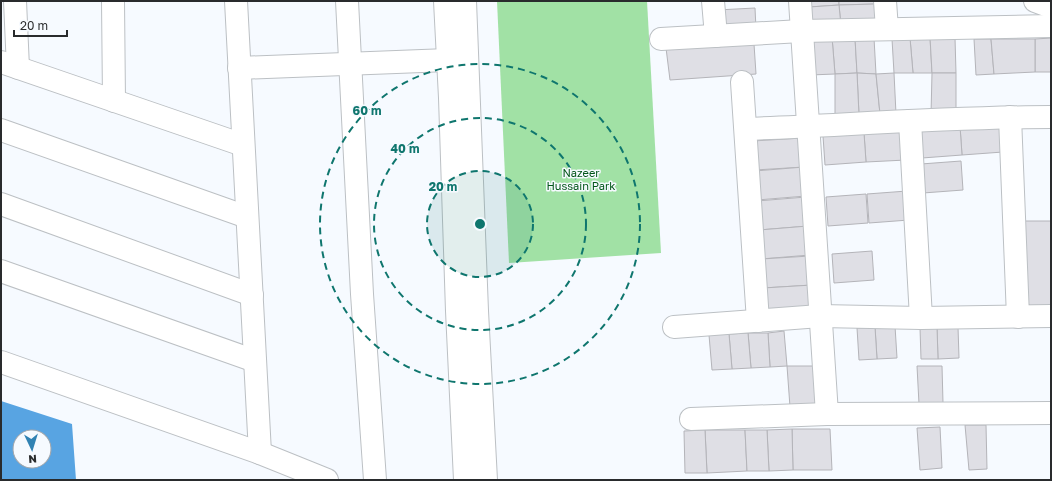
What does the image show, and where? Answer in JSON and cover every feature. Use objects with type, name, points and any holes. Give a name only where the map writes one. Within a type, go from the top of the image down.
[{"type":"street","points":[[15,1],[9,65],[244,145]]},
{"type":"street","points":[[113,1],[114,101]]},
{"type":"street","points":[[236,1],[260,453]]},
{"type":"street","points":[[348,1],[362,294],[375,480]]},
{"type":"street","points":[[446,1],[457,319],[465,480]]},
{"type":"street","points":[[466,1],[476,288],[486,480]]},
{"type":"street","points":[[713,1],[716,36]]},
{"type":"street","points":[[800,1],[827,414]]},
{"type":"street","points":[[885,1],[887,29]]},
{"type":"street","points":[[1035,1],[1051,7]]},
{"type":"street","points":[[661,39],[801,31],[1051,26]]},
{"type":"street","points":[[239,68],[448,60]]},
{"type":"street","points":[[742,82],[758,321]]},
{"type":"street","points":[[746,129],[1010,117],[1051,117]]},
{"type":"street","points":[[1010,117],[1018,317]]},
{"type":"street","points":[[910,121],[921,318]]},
{"type":"street","points":[[1,130],[247,216]]},
{"type":"street","points":[[1,204],[252,295]]},
{"type":"street","points":[[1,271],[255,362]]},
{"type":"street","points":[[674,326],[820,316],[921,318],[1051,316]]},
{"type":"street","points":[[1,362],[260,453],[327,480]]},
{"type":"street","points":[[691,419],[827,414],[1051,413]]},
{"type":"green space","name":"Nazeer Hussain Park","points":[[497,1],[647,1],[661,253],[509,263]]},
{"type":"water","points":[[1,401],[72,424],[76,480],[1,480]]},
{"type":"building","points":[[808,1],[839,1],[839,5],[809,7]]},
{"type":"building","points":[[839,1],[874,1],[875,4],[839,5]]},
{"type":"building","points":[[875,4],[876,25],[841,26],[839,5]]},
{"type":"building","points":[[839,5],[841,26],[810,26],[809,7]]},
{"type":"building","points":[[755,8],[756,29],[718,32],[717,10]]},
{"type":"building","points":[[832,37],[855,38],[857,73],[835,74]]},
{"type":"building","points":[[832,37],[835,74],[810,75],[808,39]]},
{"type":"building","points":[[930,37],[932,73],[913,73],[910,38]]},
{"type":"building","points":[[930,37],[955,38],[956,73],[932,73]]},
{"type":"building","points":[[855,38],[874,38],[876,74],[857,73]]},
{"type":"building","points":[[910,38],[913,73],[894,73],[892,39]]},
{"type":"building","points":[[1051,38],[1051,72],[1035,72],[1035,39]]},
{"type":"building","points":[[974,39],[991,39],[994,74],[976,75]]},
{"type":"building","points":[[991,39],[1035,39],[1035,72],[994,74]]},
{"type":"building","points":[[754,44],[756,74],[670,80],[666,48]]},
{"type":"building","points":[[857,73],[876,74],[880,114],[859,115]]},
{"type":"building","points":[[857,73],[859,115],[835,117],[835,74]]},
{"type":"building","points":[[894,73],[896,114],[880,114],[876,74]]},
{"type":"building","points":[[932,73],[956,73],[956,114],[931,115]]},
{"type":"building","points":[[1001,123],[1003,152],[962,155],[960,126]]},
{"type":"building","points":[[960,126],[962,155],[922,158],[920,129]]},
{"type":"building","points":[[904,130],[906,160],[866,162],[864,133]]},
{"type":"building","points":[[864,133],[866,162],[825,165],[823,136]]},
{"type":"building","points":[[802,138],[804,167],[755,170],[753,141]]},
{"type":"building","points":[[961,161],[963,190],[923,193],[921,164]]},
{"type":"building","points":[[804,167],[806,196],[757,200],[755,171]]},
{"type":"building","points":[[907,191],[909,220],[869,223],[867,194]]},
{"type":"building","points":[[866,194],[868,223],[828,226],[826,197]]},
{"type":"building","points":[[806,197],[808,226],[759,230],[757,201]]},
{"type":"building","points":[[1023,221],[1051,221],[1051,311],[1036,312],[1028,303]]},
{"type":"building","points":[[808,226],[810,255],[761,259],[759,230]]},
{"type":"building","points":[[872,251],[874,280],[834,283],[832,254]]},
{"type":"building","points":[[810,256],[812,285],[763,288],[761,259]]},
{"type":"building","points":[[812,285],[814,314],[765,317],[763,288]]},
{"type":"building","points":[[895,326],[897,358],[877,359],[875,327]]},
{"type":"building","points":[[875,327],[877,359],[859,360],[857,328]]},
{"type":"building","points":[[937,327],[958,327],[959,358],[938,359]]},
{"type":"building","points":[[937,327],[938,359],[921,359],[920,328]]},
{"type":"building","points":[[784,331],[787,366],[770,367],[768,333]]},
{"type":"building","points":[[748,333],[768,333],[770,367],[751,368]]},
{"type":"building","points":[[748,333],[751,368],[732,369],[729,334]]},
{"type":"building","points":[[729,334],[732,369],[712,370],[709,335]]},
{"type":"building","points":[[787,366],[815,366],[818,406],[790,407]]},
{"type":"building","points":[[917,366],[942,366],[943,403],[919,404]]},
{"type":"building","points":[[965,425],[986,425],[987,469],[969,470]]},
{"type":"building","points":[[940,427],[942,468],[920,470],[917,428]]},
{"type":"building","points":[[792,429],[830,429],[832,470],[793,470]]},
{"type":"building","points":[[792,429],[793,470],[769,471],[767,430]]},
{"type":"building","points":[[705,430],[745,430],[747,471],[707,473]]},
{"type":"building","points":[[705,430],[707,473],[685,473],[684,431]]},
{"type":"building","points":[[745,430],[767,430],[769,471],[747,471]]}]
